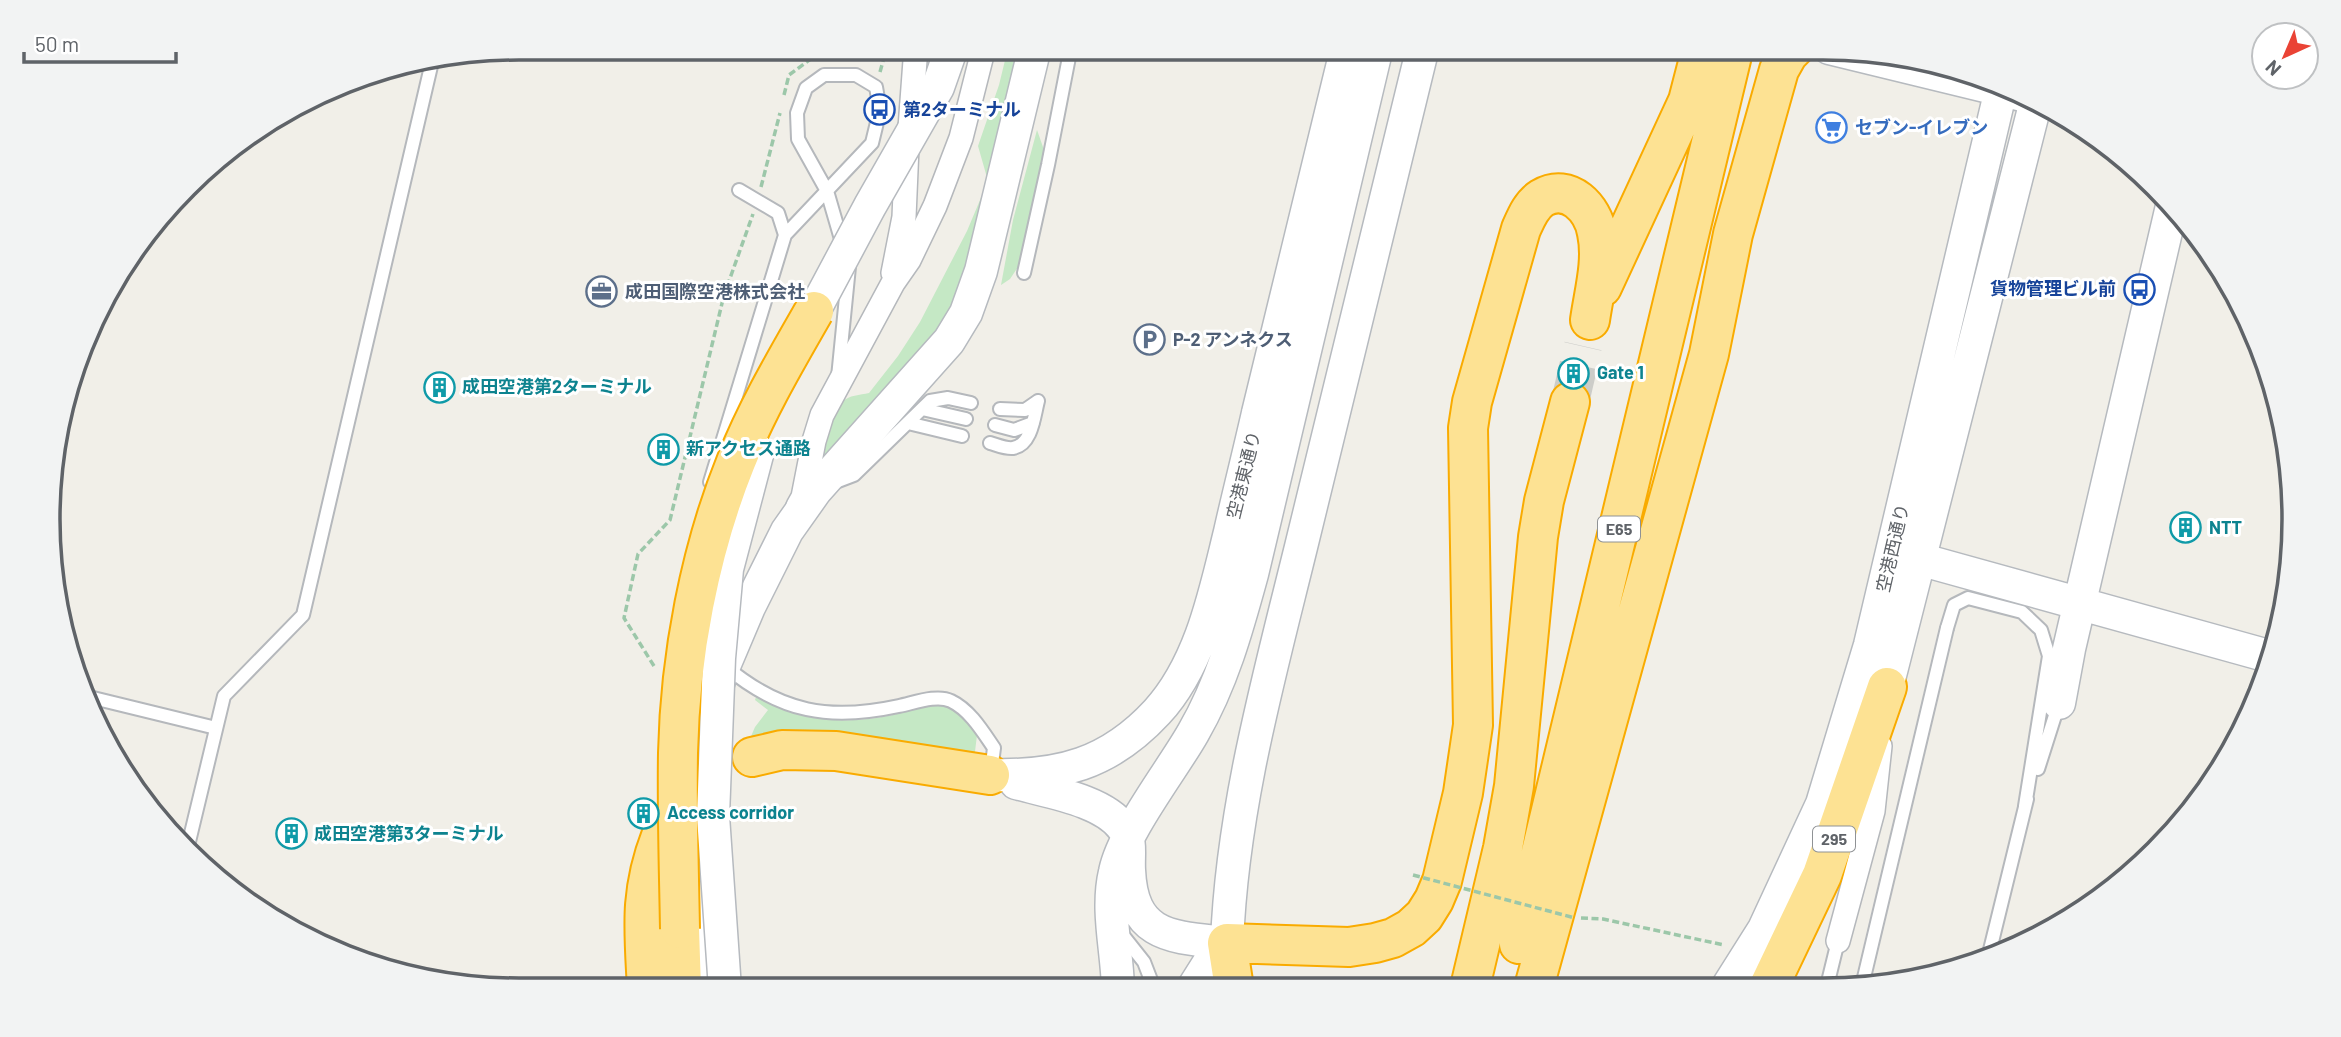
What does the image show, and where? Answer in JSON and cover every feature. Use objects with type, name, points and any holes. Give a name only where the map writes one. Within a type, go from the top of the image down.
[{"type":"highway","name":"E65","points":[[1227,943],[1349,947],[1375,943],[1393,938],[1411,928],[1424,916],[1434,900],[1442,881],[1463,793],[1473,725],[1468,428],[1472,402],[1521,229],[1530,211],[1543,198],[1557,194],[1572,196],[1585,204],[1598,234],[1599,256],[1587,333],[1602,288],[1688,101],[1715,60]]},
{"type":"highway","name":"E65","points":[[1510,978],[1716,60]]},
{"type":"highway","points":[[1536,978],[1709,354],[1733,234],[1779,70],[1785,60]]},
{"type":"highway","points":[[682,978],[678,752],[689,640],[700,580],[716,517],[735,464],[755,417],[814,311]]},
{"type":"highway","points":[[1472,978],[1503,848],[1514,786],[1538,537],[1544,501],[1570,402]]},
{"type":"highway","name":"295","points":[[1773,978],[1822,875],[1887,687]]},
{"type":"highway","points":[[752,757],[782,750],[815,750],[990,775]]},
{"type":"highway","points":[[647,978],[644,917],[646,886],[651,862],[661,836]]},
{"type":"highway","points":[[1227,943],[1232,978]]},
{"type":"highway","points":[[1225,978],[1227,943]]},
{"type":"street","points":[[909,138],[915,60]]},
{"type":"street","points":[[894,283],[893,266],[904,217],[908,145],[922,60]]},
{"type":"street","points":[[724,978],[713,816],[719,658],[727,569],[757,454],[814,311],[938,87],[947,60]]},
{"type":"street","points":[[706,978],[695,840],[696,771],[705,722],[749,607],[803,497],[822,415],[909,260],[943,186],[961,138],[981,60]]},
{"type":"street","points":[[787,531],[816,490],[949,341],[966,313],[981,271],[1032,60]]},
{"type":"street","name":"空港東通り","points":[[990,775],[1052,773],[1110,751],[1158,711],[1195,653],[1224,555],[1345,60]]},
{"type":"street","name":"空港東通り","points":[[1118,978],[1111,906],[1115,868],[1129,838],[1213,698],[1234,640],[1374,60]]},
{"type":"street","points":[[1199,978],[1210,961],[1227,943],[1231,885],[1247,781],[1420,60]]},
{"type":"street","name":"空港西通り","points":[[1887,687],[1906,555],[2009,99]]},
{"type":"street","name":"空港西通り","points":[[1733,978],[1764,929],[1822,804],[1870,645],[1906,555],[2033,111]]},
{"type":"street","points":[[2090,606],[2170,218]]},
{"type":"street","points":[[2059,703],[2069,649],[2090,606],[2134,449],[2187,239]]},
{"type":"street","points":[[1906,555],[2261,654]]},
{"type":"street","points":[[1838,940],[1873,811],[1887,687]]},
{"type":"street","points":[[990,775],[1102,809],[1122,826],[1129,838],[1129,869],[1134,900],[1151,926],[1167,935],[1227,943]]},
{"type":"lane","points":[[1024,272],[1068,60]]},
{"type":"lane","points":[[190,839],[224,696],[303,615],[431,68]]},
{"type":"lane","points":[[708,492],[717,453],[785,235],[827,191],[872,143],[880,110],[876,87],[856,75],[824,75],[806,88],[797,113],[798,139],[827,191],[849,268],[838,384]]},
{"type":"lane","points":[[738,190],[778,213],[785,235]]},
{"type":"lane","points":[[816,490],[854,475],[930,401],[941,398],[971,403]]},
{"type":"lane","points":[[990,443],[1012,448],[1022,444],[1028,436],[1038,401],[1025,410],[1000,409]]},
{"type":"lane","points":[[922,409],[967,419]]},
{"type":"lane","points":[[908,423],[962,436]]},
{"type":"lane","points":[[995,425],[1014,430],[1032,423]]},
{"type":"lane","points":[[699,531],[683,596],[683,612],[688,627],[703,648],[738,677],[788,705],[842,715],[934,699],[950,700],[977,723],[994,748],[990,775]]},
{"type":"lane","points":[[1864,976],[1947,628],[1954,605],[1969,598],[2022,612],[2041,630],[2049,656],[2025,806]]},
{"type":"lane","points":[[96,699],[216,728]]},
{"type":"lane","points":[[1991,945],[2025,806],[2059,703]]},
{"type":"lane","points":[[1112,922],[1144,962],[1150,978]]},
{"type":"lane","points":[[1829,978],[1838,940]]},
{"type":"path","points":[[876,87],[883,60]]},
{"type":"path","points":[[1413,875],[1575,918],[1604,919],[1751,949]]},
{"type":"green space","points":[[1005,60],[1020,60],[961,310],[822,465],[824,440],[832,415],[845,400],[869,393],[898,356],[920,322],[967,231],[988,181],[978,146]]},
{"type":"green space","points":[[1037,130],[1043,147],[1044,166],[1020,264],[1010,279],[1001,285],[1013,220]]},
{"type":"green space","points":[[757,694],[786,710],[837,720],[871,719],[924,707],[945,706],[959,714],[977,735],[974,760],[749,741],[755,727],[768,710],[755,700]]},
{"type":"tunnel","points":[[1570,402],[1583,346]]},
{"type":"place","name":"第2ターミナル","points":[[880,110]]},
{"type":"place","name":"セブン-イレブン","points":[[1832,128]]},
{"type":"place","name":"貨物管理ビル前","points":[[2139,289]]},
{"type":"place","name":"成田国際空港株式会社","points":[[602,292]]},
{"type":"place","name":"P-2 アンネクス","points":[[1150,340]]},
{"type":"place","name":"Gate 1","points":[[1574,373]]},
{"type":"place","name":"成田空港第2ターミナル","points":[[439,387]]},
{"type":"place","name":"新アクセス通路","points":[[663,449]]},
{"type":"place","name":"NTT","points":[[2186,528]]},
{"type":"place","name":"Access corridor","points":[[644,813]]},
{"type":"place","name":"成田空港第3ターミナル","points":[[291,834]]}]
